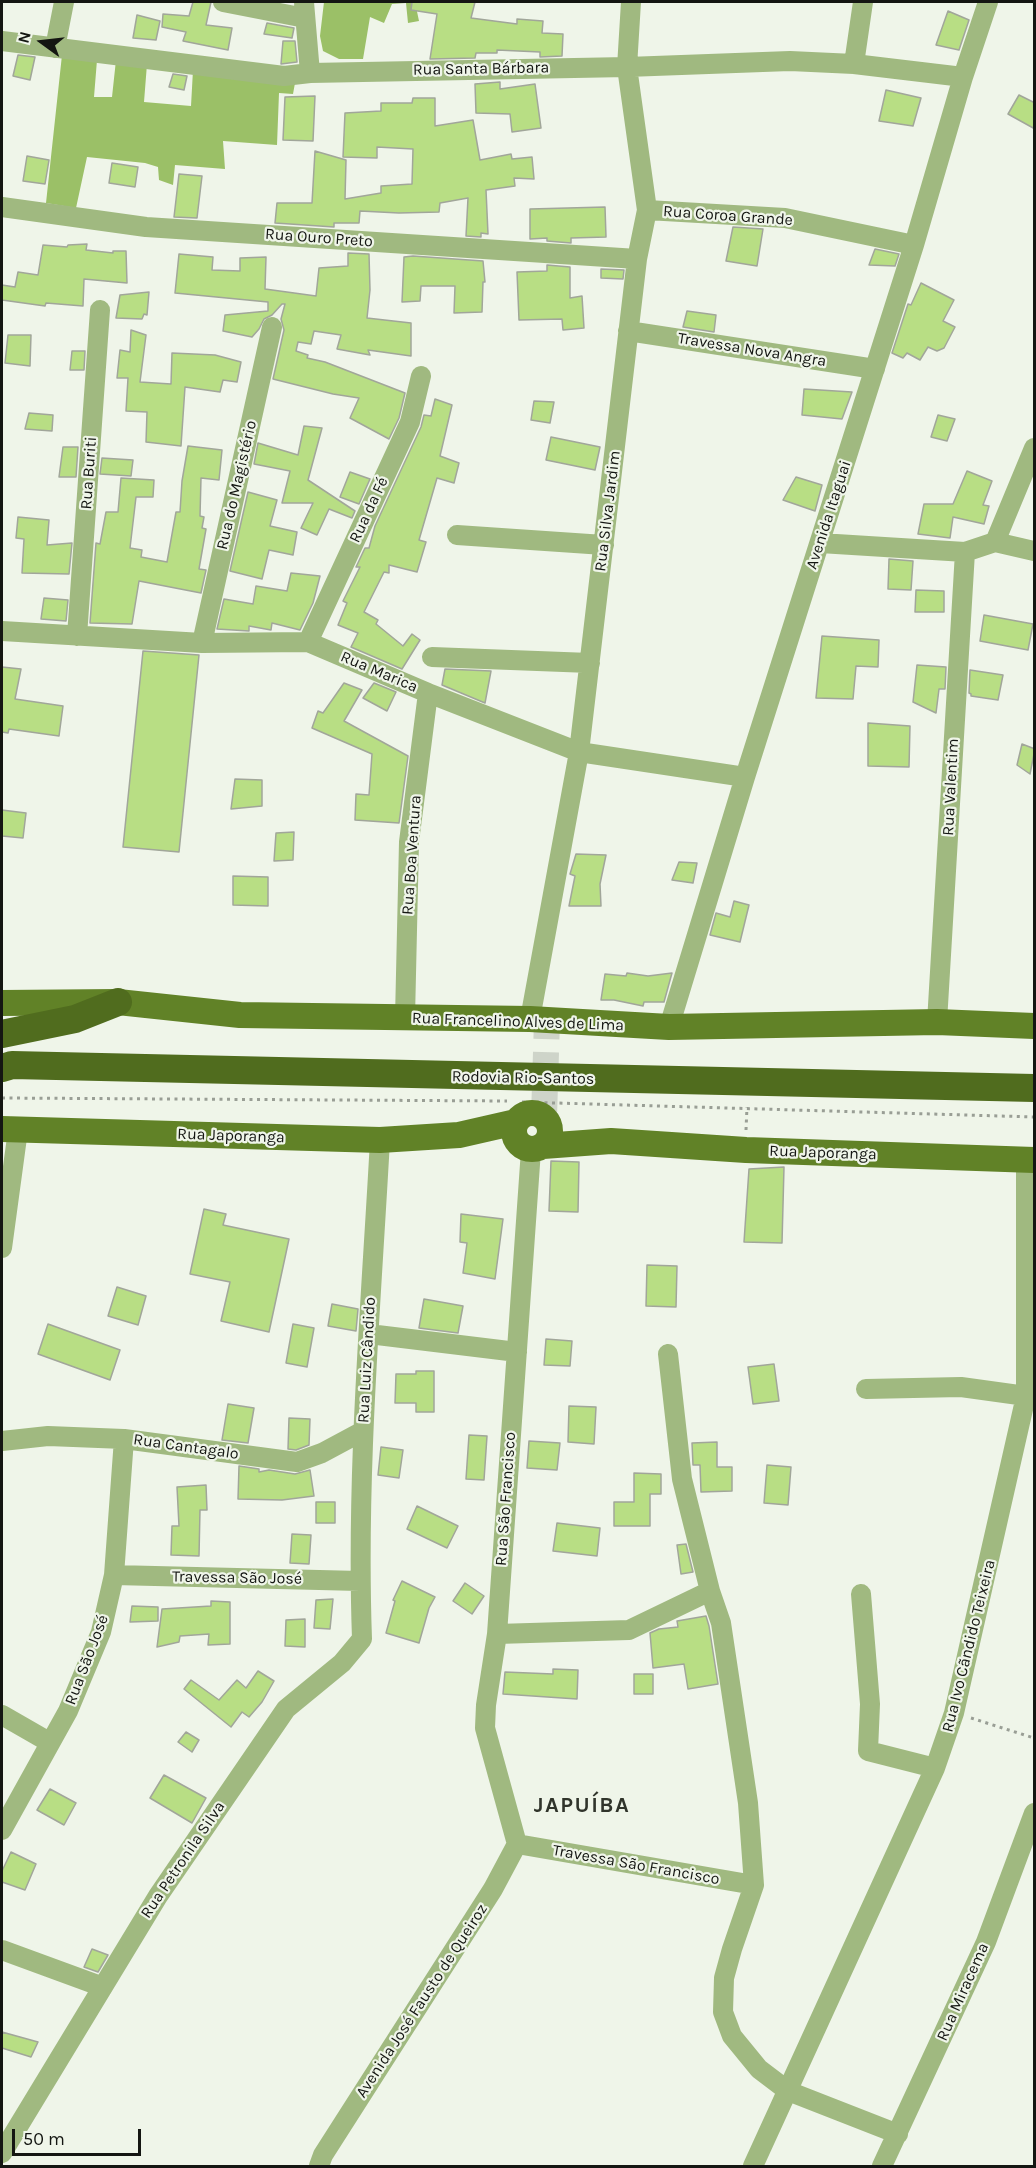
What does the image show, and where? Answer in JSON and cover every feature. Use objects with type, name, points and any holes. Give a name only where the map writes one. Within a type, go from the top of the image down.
[{"type":"highway","points":[[2,1034],[75,1019],[118,1002]]},
{"type":"highway","name":"Rodovia Rio-Santos","points":[[5,1065],[1035,1088]]},
{"type":"main road","name":"Rua Francelino Alves de Lima","points":[[2,1003],[118,1002],[240,1015],[530,1019],[669,1028],[937,1022],[1035,1026]]},
{"type":"main road","name":"Rua Japoranga","points":[[459,1136],[516,1122],[525,1114],[535,1113],[544,1117],[536,1142]]},
{"type":"main road","points":[[516,1122],[513,1133],[515,1138],[536,1142]]},
{"type":"main road","name":"Rua Japoranga","points":[[10,1129],[380,1140],[459,1136],[536,1142],[611,1141],[746,1150],[1030,1160]]},
{"type":"street","points":[[55,48],[64,2]]},
{"type":"street","points":[[223,2],[305,10],[310,73]]},
{"type":"street","name":"Rua Silva Jardim","points":[[530,1019],[579,752],[637,259],[647,210],[627,67],[631,2]]},
{"type":"street","points":[[854,64],[862,2]]},
{"type":"street","name":"Avenida Itaguai","points":[[669,1028],[745,777],[914,245],[963,77],[988,2]]},
{"type":"street","name":"Rua Santa Bárbara","points":[[2,41],[284,76],[310,73],[790,62],[854,64],[963,77]]},
{"type":"street","name":"Rua Ouro Preto","points":[[2,207],[146,227],[637,259]]},
{"type":"street","name":"Rua Coroa Grande","points":[[647,210],[785,218],[914,245]]},
{"type":"street","name":"Rua Buriti","points":[[76,636],[100,310]]},
{"type":"street","name":"Rua do Magistério","points":[[202,643],[272,327]]},
{"type":"street","name":"Travessa Nova Angra","points":[[628,331],[875,369]]},
{"type":"street","name":"Rua da Fé","points":[[308,642],[410,422],[421,376]]},
{"type":"street","points":[[995,542],[1035,448]]},
{"type":"street","points":[[457,535],[604,545]]},
{"type":"street","points":[[820,543],[965,552],[995,542],[1035,551]]},
{"type":"street","name":"Rua Valentim","points":[[937,1022],[965,552]]},
{"type":"street","name":"Rua Marica","points":[[2,631],[202,643],[308,642],[428,693],[579,752],[745,777]]},
{"type":"street","points":[[432,657],[590,663]]},
{"type":"street","name":"Rua Boa Ventura","points":[[405,1018],[410,842],[428,693]]},
{"type":"street","points":[[2,1248],[10,1129]]},
{"type":"street","name":"Rua Luiz Cândido","points":[[360,1581],[363,1431],[380,1140]]},
{"type":"street","name":"Rua São Francisco","points":[[517,1844],[486,1728],[486,1705],[497,1634],[517,1352],[536,1142]]},
{"type":"street","name":"Rua Ivo Cãndido Teixeira","points":[[753,2166],[935,1768],[954,1713],[1026,1396],[1030,1160]]},
{"type":"street","points":[[369,1334],[517,1352]]},
{"type":"street","points":[[668,1354],[682,1479],[721,1623],[748,1803],[754,1885],[724,1978],[723,2012],[732,2036],[759,2069],[788,2091],[898,2134]]},
{"type":"street","points":[[866,1389],[961,1387],[1026,1396]]},
{"type":"street","name":"Rua Cantagalo","points":[[2,1441],[48,1436],[124,1439],[297,1462],[322,1453],[363,1431]]},
{"type":"street","name":"Rua São José","points":[[2,1830],[68,1711],[101,1632],[114,1575],[124,1439]]},
{"type":"street","name":"Travessa São José","points":[[114,1575],[360,1581]]},
{"type":"street","name":"Rua Petronila Silva","points":[[2,2153],[158,1896],[286,1709],[342,1663],[362,1639],[360,1581]]},
{"type":"street","points":[[497,1634],[629,1630],[711,1591]]},
{"type":"street","points":[[861,1594],[870,1704],[868,1751],[935,1768]]},
{"type":"street","points":[[2,1715],[49,1742]]},
{"type":"street","name":"Rua Miracema","points":[[882,2166],[986,1942],[1035,1813]]},
{"type":"street","name":"Travessa São Francisco","points":[[517,1844],[754,1885]]},
{"type":"street","name":"Avenida José Fausto de Queiroz","points":[[318,2163],[493,1889],[517,1844]]},
{"type":"street","points":[[2,1950],[103,1987]]},
{"type":"path","points":[[746,1150],[747,1083]]},
{"type":"path","points":[[954,1713],[1035,1738]]},
{"type":"green space","points":[[324,2],[415,2],[419,21],[408,23],[406,3],[392,4],[384,23],[370,17],[363,59],[339,59],[323,51],[320,36]]},
{"type":"green space","points":[[62,55],[97,60],[94,97],[112,97],[116,60],[147,64],[144,102],[191,106],[193,70],[295,83],[293,94],[279,93],[277,145],[223,141],[225,169],[175,165],[173,185],[159,180],[158,167],[145,163],[87,157],[76,208],[46,203]]},
{"type":"building","points":[[193,2],[211,2],[206,25],[232,28],[228,50],[183,41],[186,32],[162,27],[163,14],[189,16]]},
{"type":"building","points":[[412,2],[475,2],[471,18],[517,24],[517,19],[543,21],[542,33],[563,34],[562,56],[540,57],[540,52],[497,50],[497,53],[476,53],[475,58],[430,59],[437,14],[411,10]]},
{"type":"building","points":[[948,11],[969,20],[959,50],[936,45]]},
{"type":"building","points":[[137,15],[160,21],[156,40],[133,38]]},
{"type":"building","points":[[267,23],[294,28],[292,38],[264,34]]},
{"type":"building","points":[[283,41],[295,41],[297,62],[281,64]]},
{"type":"building","points":[[18,55],[35,57],[30,80],[13,76]]},
{"type":"building","points":[[173,74],[187,76],[184,90],[169,87]]},
{"type":"building","points":[[500,82],[500,89],[535,84],[541,128],[512,132],[510,114],[476,113],[475,84]]},
{"type":"building","points":[[886,90],[921,98],[913,126],[879,121]]},
{"type":"building","points":[[1019,95],[1035,103],[1035,129],[1008,114]]},
{"type":"building","points":[[315,96],[313,141],[283,140],[285,97]]},
{"type":"building","points":[[413,98],[435,98],[435,126],[473,120],[480,160],[511,154],[512,159],[532,157],[534,179],[514,178],[515,186],[486,190],[488,234],[481,233],[481,237],[466,236],[468,198],[440,203],[439,212],[360,211],[359,223],[334,223],[334,227],[275,223],[277,203],[312,203],[315,151],[346,160],[345,199],[381,193],[381,186],[412,184],[413,149],[377,147],[377,158],[343,157],[345,113],[381,111],[381,103],[412,103]]},
{"type":"building","points":[[27,156],[49,160],[45,184],[23,181]]},
{"type":"building","points":[[112,163],[138,167],[135,187],[109,183]]},
{"type":"building","points":[[179,174],[202,176],[197,218],[174,217]]},
{"type":"building","points":[[605,207],[606,237],[571,238],[571,243],[547,241],[547,238],[530,239],[530,209]]},
{"type":"building","points":[[733,227],[763,229],[757,266],[726,261]]},
{"type":"building","points":[[87,244],[86,250],[113,253],[113,251],[126,251],[127,283],[84,279],[83,306],[46,303],[45,306],[2,300],[2,285],[15,287],[18,272],[38,275],[43,245],[67,247],[68,245]]},
{"type":"building","points":[[875,249],[899,254],[895,266],[869,265]]},
{"type":"building","points":[[348,253],[369,254],[370,290],[367,318],[411,323],[411,356],[368,350],[370,355],[337,349],[341,335],[314,331],[311,344],[298,342],[296,351],[308,355],[307,358],[325,362],[405,393],[399,418],[389,439],[350,418],[359,398],[273,379],[284,330],[281,319],[285,304],[264,319],[252,337],[223,331],[225,315],[268,311],[268,302],[175,293],[179,254],[213,257],[212,270],[240,271],[240,258],[266,257],[265,289],[316,296],[319,268],[348,266]]},
{"type":"building","points":[[404,257],[483,261],[485,282],[483,282],[482,312],[454,313],[455,286],[421,286],[420,301],[402,302]]},
{"type":"building","points":[[547,265],[570,267],[570,298],[582,296],[584,328],[563,330],[562,319],[519,320],[517,272],[547,271]]},
{"type":"building","points":[[601,269],[624,270],[623,279],[601,278]]},
{"type":"building","points":[[921,283],[954,300],[943,321],[955,327],[944,348],[937,351],[928,347],[920,360],[907,353],[903,358],[892,353],[908,304],[911,305]]},
{"type":"building","points":[[149,292],[147,315],[144,314],[142,319],[116,318],[120,295]]},
{"type":"building","points":[[687,311],[716,315],[714,332],[683,327]]},
{"type":"building","points":[[131,330],[146,335],[140,382],[171,384],[172,353],[215,355],[241,362],[237,382],[223,380],[220,392],[185,387],[181,446],[146,442],[147,412],[126,411],[128,378],[117,378],[120,350],[130,352]]},
{"type":"building","points":[[8,335],[31,335],[30,366],[5,363]]},
{"type":"building","points":[[72,351],[85,351],[84,370],[70,370]]},
{"type":"building","points":[[804,389],[852,392],[842,419],[802,415]]},
{"type":"building","points":[[435,399],[452,405],[440,456],[459,463],[454,483],[437,478],[419,540],[426,542],[417,572],[389,565],[389,573],[384,572],[364,612],[378,620],[376,624],[403,646],[412,634],[420,640],[402,669],[351,647],[358,633],[338,625],[347,603],[343,601],[360,567],[356,567],[365,548],[369,548],[375,526],[421,427],[424,415],[431,416]]},
{"type":"building","points":[[534,401],[554,402],[550,423],[531,420]]},
{"type":"building","points":[[29,413],[53,415],[52,431],[25,429]]},
{"type":"building","points":[[938,415],[955,419],[947,441],[931,437]]},
{"type":"building","points":[[304,426],[322,428],[308,480],[355,511],[352,518],[329,509],[317,535],[301,528],[313,503],[282,503],[290,471],[254,464],[258,443],[298,455]]},
{"type":"building","points":[[551,437],[600,447],[595,470],[546,460]]},
{"type":"building","points":[[188,446],[222,450],[219,480],[201,478],[200,516],[204,517],[202,528],[206,529],[199,569],[206,570],[201,593],[139,581],[132,624],[90,623],[96,543],[100,544],[106,512],[118,512],[121,478],[154,480],[153,497],[136,497],[130,548],[142,550],[141,557],[167,562],[176,512],[180,512]]},
{"type":"building","points":[[63,447],[78,447],[76,477],[59,477]]},
{"type":"building","points":[[102,458],[133,460],[131,476],[100,474]]},
{"type":"building","points":[[967,471],[992,481],[983,505],[989,506],[984,524],[953,517],[950,538],[918,534],[924,504],[953,504]]},
{"type":"building","points":[[350,472],[370,479],[359,504],[340,497]]},
{"type":"building","points":[[796,477],[822,485],[815,511],[783,500]]},
{"type":"building","points":[[248,492],[277,500],[270,526],[297,532],[293,555],[269,550],[262,579],[230,571]]},
{"type":"building","points":[[18,517],[49,520],[47,545],[72,543],[69,574],[22,573],[24,539],[16,538]]},
{"type":"building","points":[[889,559],[913,561],[911,590],[888,589]]},
{"type":"building","points":[[291,573],[320,576],[313,603],[300,630],[272,623],[271,630],[249,626],[249,631],[217,629],[224,599],[253,604],[256,586],[287,591]]},
{"type":"building","points":[[916,590],[944,591],[944,612],[915,612]]},
{"type":"building","points":[[44,598],[68,600],[66,621],[41,619]]},
{"type":"building","points":[[984,615],[1033,624],[1028,650],[980,641]]},
{"type":"building","points":[[822,636],[879,640],[878,667],[856,666],[853,699],[816,698]]},
{"type":"building","points":[[143,651],[199,655],[179,852],[123,847]]},
{"type":"building","points":[[917,665],[946,667],[945,689],[939,689],[936,713],[913,702]]},
{"type":"building","points":[[2,667],[21,669],[15,699],[63,706],[59,736],[9,729],[8,733],[2,732]]},
{"type":"building","points":[[445,669],[491,671],[485,703],[442,685]]},
{"type":"building","points":[[970,670],[1003,675],[998,700],[971,696],[969,693]]},
{"type":"building","points":[[344,683],[362,690],[344,721],[408,756],[399,823],[355,820],[356,794],[369,795],[372,754],[312,728],[318,711],[323,713]]},
{"type":"building","points":[[374,683],[396,692],[387,711],[363,698]]},
{"type":"building","points":[[868,723],[910,726],[909,767],[868,766]]},
{"type":"building","points":[[1022,744],[1035,749],[1030,774],[1017,765]]},
{"type":"building","points":[[235,779],[262,780],[262,806],[231,809]]},
{"type":"building","points":[[2,810],[26,813],[23,838],[2,836]]},
{"type":"building","points":[[294,832],[293,860],[274,861],[276,833]]},
{"type":"building","points":[[576,854],[606,855],[600,884],[601,906],[569,906],[575,876],[570,874]]},
{"type":"building","points":[[679,862],[697,863],[693,883],[672,880]]},
{"type":"building","points":[[233,876],[268,877],[268,906],[233,905]]},
{"type":"building","points":[[734,901],[749,905],[740,942],[710,935],[716,913],[730,917]]},
{"type":"building","points":[[627,973],[648,976],[672,973],[664,1002],[644,1002],[643,1006],[614,1000],[601,1000],[605,974],[626,976]]},
{"type":"building","points":[[551,1161],[579,1162],[578,1212],[549,1211]]},
{"type":"building","points":[[784,1167],[782,1243],[744,1242],[749,1169]]},
{"type":"building","points":[[204,1209],[226,1214],[223,1225],[289,1239],[269,1332],[221,1321],[230,1282],[190,1274]]},
{"type":"building","points":[[461,1214],[503,1219],[495,1279],[463,1273],[467,1243],[460,1242]]},
{"type":"building","points":[[647,1265],[677,1266],[676,1307],[646,1306]]},
{"type":"building","points":[[117,1287],[146,1296],[138,1325],[108,1316]]},
{"type":"building","points":[[424,1299],[463,1306],[458,1333],[419,1328]]},
{"type":"building","points":[[332,1304],[358,1309],[356,1331],[328,1326]]},
{"type":"building","points":[[48,1324],[120,1350],[110,1380],[38,1354]]},
{"type":"building","points":[[293,1324],[314,1328],[307,1367],[286,1363]]},
{"type":"building","points":[[546,1339],[572,1341],[570,1366],[544,1365]]},
{"type":"building","points":[[774,1364],[779,1401],[753,1404],[748,1367]]},
{"type":"building","points":[[416,1371],[434,1371],[434,1412],[416,1412],[416,1403],[395,1403],[396,1374],[416,1374]]},
{"type":"building","points":[[228,1404],[254,1408],[248,1443],[222,1440]]},
{"type":"building","points":[[569,1406],[596,1407],[594,1444],[568,1442]]},
{"type":"building","points":[[289,1418],[310,1419],[309,1445],[296,1450],[288,1449]]},
{"type":"building","points":[[469,1435],[487,1436],[484,1480],[466,1479]]},
{"type":"building","points":[[529,1441],[560,1443],[557,1470],[527,1468]]},
{"type":"building","points":[[717,1442],[717,1467],[732,1467],[732,1491],[701,1492],[700,1465],[693,1465],[692,1443]]},
{"type":"building","points":[[381,1447],[403,1450],[399,1478],[378,1475]]},
{"type":"building","points":[[767,1465],[791,1467],[788,1505],[764,1503]]},
{"type":"building","points":[[239,1466],[259,1469],[259,1472],[269,1470],[295,1474],[310,1470],[314,1496],[282,1500],[238,1499]]},
{"type":"building","points":[[634,1473],[661,1474],[661,1494],[650,1494],[650,1526],[614,1526],[614,1502],[634,1502]]},
{"type":"building","points":[[206,1485],[207,1510],[200,1510],[199,1556],[171,1555],[172,1526],[179,1526],[177,1487]]},
{"type":"building","points":[[316,1502],[335,1502],[335,1523],[316,1523]]},
{"type":"building","points":[[417,1506],[458,1526],[447,1548],[407,1529]]},
{"type":"building","points":[[557,1523],[600,1528],[597,1556],[553,1551]]},
{"type":"building","points":[[292,1534],[311,1535],[309,1564],[290,1563]]},
{"type":"building","points":[[686,1544],[693,1572],[681,1574],[677,1545]]},
{"type":"building","points":[[402,1581],[435,1597],[429,1608],[419,1643],[386,1633],[395,1601],[393,1600]]},
{"type":"building","points":[[465,1583],[484,1596],[472,1614],[453,1601]]},
{"type":"building","points":[[333,1599],[330,1629],[314,1628],[316,1600]]},
{"type":"building","points":[[211,1601],[230,1602],[230,1644],[208,1645],[209,1634],[180,1636],[179,1642],[157,1647],[162,1609],[211,1606]]},
{"type":"building","points":[[132,1606],[158,1607],[158,1621],[130,1622]]},
{"type":"building","points":[[706,1616],[718,1684],[688,1689],[684,1664],[653,1668],[650,1633],[659,1629],[678,1627],[677,1621]]},
{"type":"building","points":[[305,1619],[305,1647],[285,1646],[286,1620]]},
{"type":"building","points":[[553,1669],[578,1670],[577,1699],[503,1694],[505,1672],[553,1674]]},
{"type":"building","points":[[258,1671],[274,1681],[262,1702],[249,1717],[242,1712],[231,1727],[184,1689],[191,1680],[219,1700],[237,1680],[246,1688]]},
{"type":"building","points":[[634,1674],[653,1674],[653,1694],[634,1694]]},
{"type":"building","points":[[186,1732],[199,1740],[192,1752],[178,1742]]},
{"type":"building","points":[[164,1775],[206,1798],[192,1823],[150,1798]]},
{"type":"building","points":[[50,1789],[76,1803],[64,1825],[37,1810]]},
{"type":"building","points":[[11,1852],[36,1864],[25,1890],[2,1882],[2,1871]]},
{"type":"building","points":[[92,1949],[108,1955],[98,1972],[84,1967]]},
{"type":"building","points":[[2,2032],[38,2042],[31,2057],[2,2048]]},
{"type":"tunnel","points":[[544,1117],[547,1020]]},
{"type":"district","name":"JAPUÍBA","points":[[582,1806]]}]
